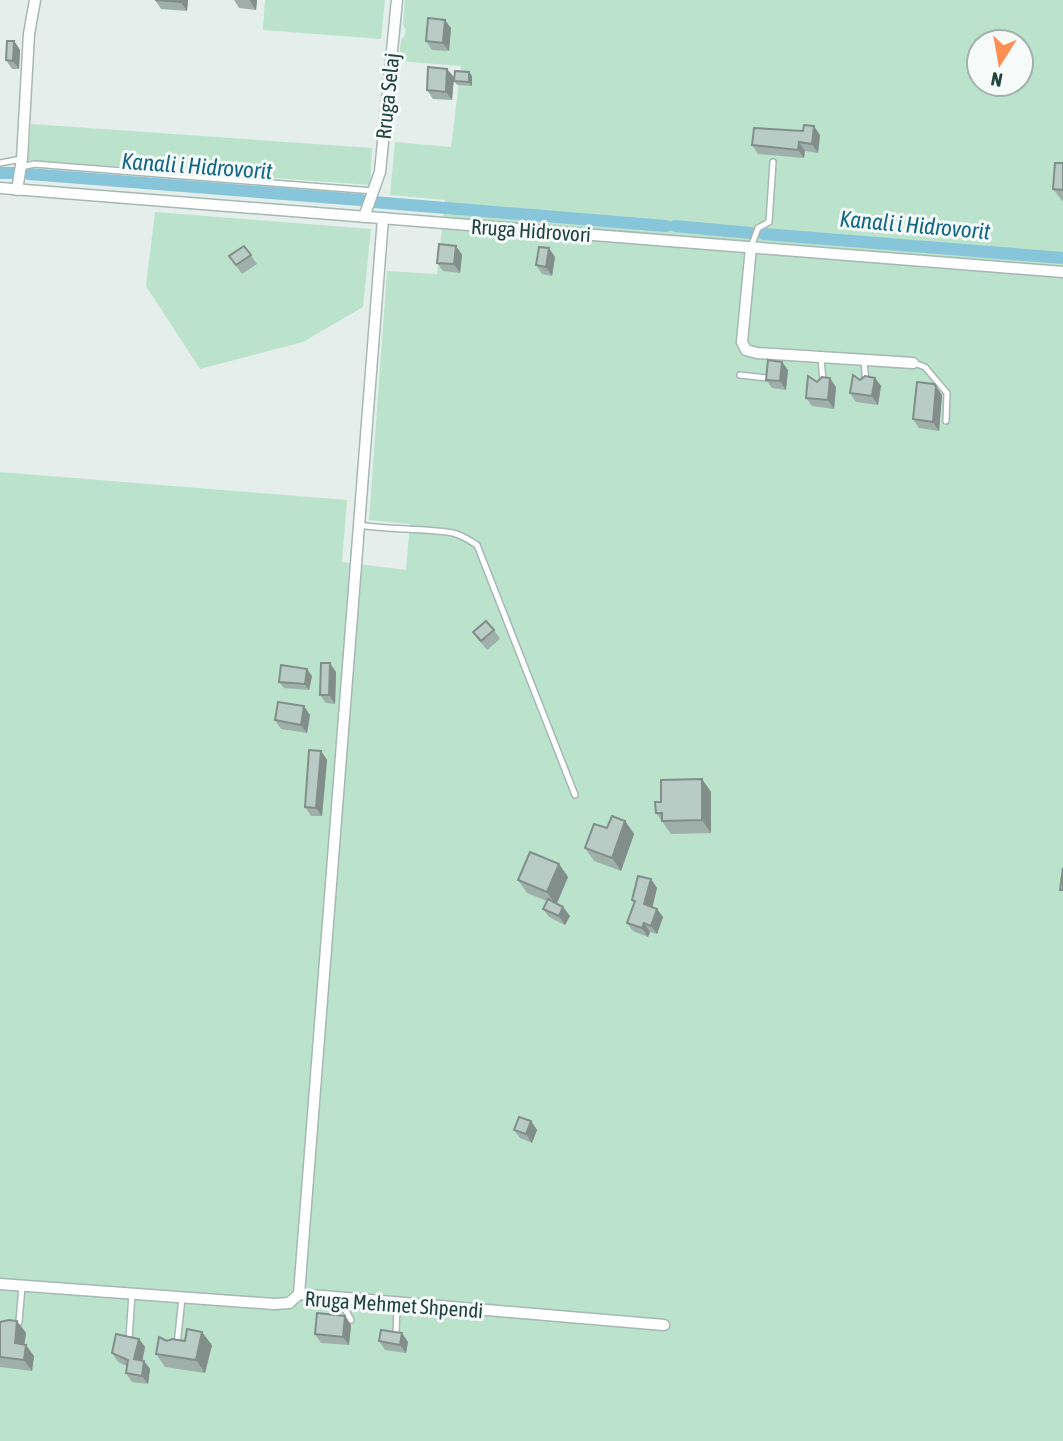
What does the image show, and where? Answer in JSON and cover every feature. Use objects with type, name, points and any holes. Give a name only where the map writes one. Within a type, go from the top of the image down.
[{"type":"street","points":[[17,190],[22,163],[29,34],[35,0]]},
{"type":"street","name":"Rruga Selaj","points":[[364,217],[380,172],[397,0]]},
{"type":"street","name":"Rruga Hidrovori","points":[[0,188],[1063,272]]},
{"type":"street","points":[[299,1294],[383,218]]},
{"type":"street","points":[[751,247],[741,342],[746,350],[821,358],[913,363]]},
{"type":"street","name":"Rruga Mehmet Shpendi","points":[[0,1284],[274,1304],[289,1303],[299,1294],[664,1325]]},
{"type":"lane","points":[[751,247],[758,228],[769,222],[774,162]]},
{"type":"lane","points":[[0,163],[374,191]]},
{"type":"lane","points":[[821,358],[822,385]]},
{"type":"lane","points":[[864,361],[866,383]]},
{"type":"lane","points":[[913,363],[925,367],[947,393],[946,421]]},
{"type":"lane","points":[[740,375],[767,378]]},
{"type":"lane","points":[[359,525],[454,533],[477,545],[575,794]]},
{"type":"lane","points":[[7,1329],[17,1326],[19,1322],[22,1286]]},
{"type":"lane","points":[[129,1339],[132,1294]]},
{"type":"lane","points":[[177,1349],[182,1298]]},
{"type":"lane","points":[[342,1298],[341,1302],[351,1320]]},
{"type":"lane","points":[[396,1336],[397,1303]]},
{"type":"green space","points":[[265,0],[385,0],[381,39],[263,30]]},
{"type":"green space","points":[[405,0],[1063,0],[1063,1441],[0,1441],[0,472],[347,500],[342,562],[406,570],[410,524],[369,520],[387,271],[437,274],[445,200],[390,195],[395,142],[451,147],[461,66],[399,61],[401,40],[406,30],[403,25]]},
{"type":"green space","points":[[31,124],[372,148],[370,185],[28,160]]},
{"type":"green space","points":[[155,212],[371,229],[363,307],[303,342],[200,369],[146,286]]},
{"type":"building","points":[[428,18],[445,20],[443,43],[426,41]]},
{"type":"building","points":[[7,41],[14,41],[13,61],[6,60]]},
{"type":"building","points":[[428,67],[447,69],[446,92],[427,90]]},
{"type":"building","points":[[455,71],[469,72],[469,82],[454,81]]},
{"type":"building","points":[[804,125],[814,126],[812,144],[799,142],[798,150],[752,145],[754,128],[803,131]]},
{"type":"building","points":[[1055,163],[1063,163],[1063,190],[1053,189]]},
{"type":"building","points":[[439,244],[456,246],[454,264],[437,263]]},
{"type":"building","points":[[244,246],[251,255],[236,265],[229,256]]},
{"type":"building","points":[[539,247],[549,248],[546,267],[536,265]]},
{"type":"building","points":[[768,360],[782,362],[780,381],[766,380]]},
{"type":"building","points":[[853,375],[860,380],[865,376],[875,378],[872,396],[850,393]]},
{"type":"building","points":[[808,376],[817,382],[822,377],[830,378],[828,400],[806,398]]},
{"type":"building","points":[[917,382],[936,386],[933,422],[913,419]]},
{"type":"building","points":[[486,621],[494,630],[481,641],[473,632]]},
{"type":"building","points":[[321,663],[330,663],[329,695],[320,695]]},
{"type":"building","points":[[281,665],[307,669],[305,684],[279,682]]},
{"type":"building","points":[[278,702],[304,706],[301,725],[275,720]]},
{"type":"building","points":[[309,750],[321,751],[316,808],[305,807]]},
{"type":"building","points":[[702,779],[702,820],[662,821],[662,813],[656,813],[655,802],[661,802],[661,780]]},
{"type":"building","points":[[612,816],[625,821],[612,858],[585,848],[594,824],[607,828]]},
{"type":"building","points":[[530,852],[559,864],[547,892],[518,880]]},
{"type":"building","points":[[1063,868],[1063,890],[1060,890]]},
{"type":"building","points":[[638,876],[651,879],[644,904],[657,909],[651,926],[644,923],[642,928],[627,923],[635,901],[632,900]]},
{"type":"building","points":[[548,899],[563,907],[559,916],[543,909]]},
{"type":"building","points":[[519,1117],[531,1121],[526,1134],[514,1130]]},
{"type":"building","points":[[317,1313],[345,1316],[343,1337],[315,1334]]},
{"type":"building","points":[[17,1321],[15,1343],[26,1345],[24,1360],[0,1357],[0,1322]]},
{"type":"building","points":[[187,1329],[202,1332],[196,1360],[156,1354],[159,1337],[167,1341],[185,1341]]},
{"type":"building","points":[[381,1330],[402,1333],[400,1345],[379,1341]]},
{"type":"building","points":[[116,1334],[139,1339],[134,1359],[144,1361],[142,1376],[126,1373],[128,1360],[112,1353]]},
{"type":"waterway","name":"Kanali i Hidrovorit","points":[[0,173],[14,173]]},
{"type":"waterway","name":"Kanali i Hidrovorit","points":[[29,174],[361,200]]},
{"type":"waterway","name":"Kanali i Hidrovorit","points":[[373,202],[666,226]]},
{"type":"waterway","name":"Kanali i Hidrovorit","points":[[675,226],[751,233]]},
{"type":"waterway","name":"Kanali i Hidrovorit","points":[[764,234],[1063,258]]}]
